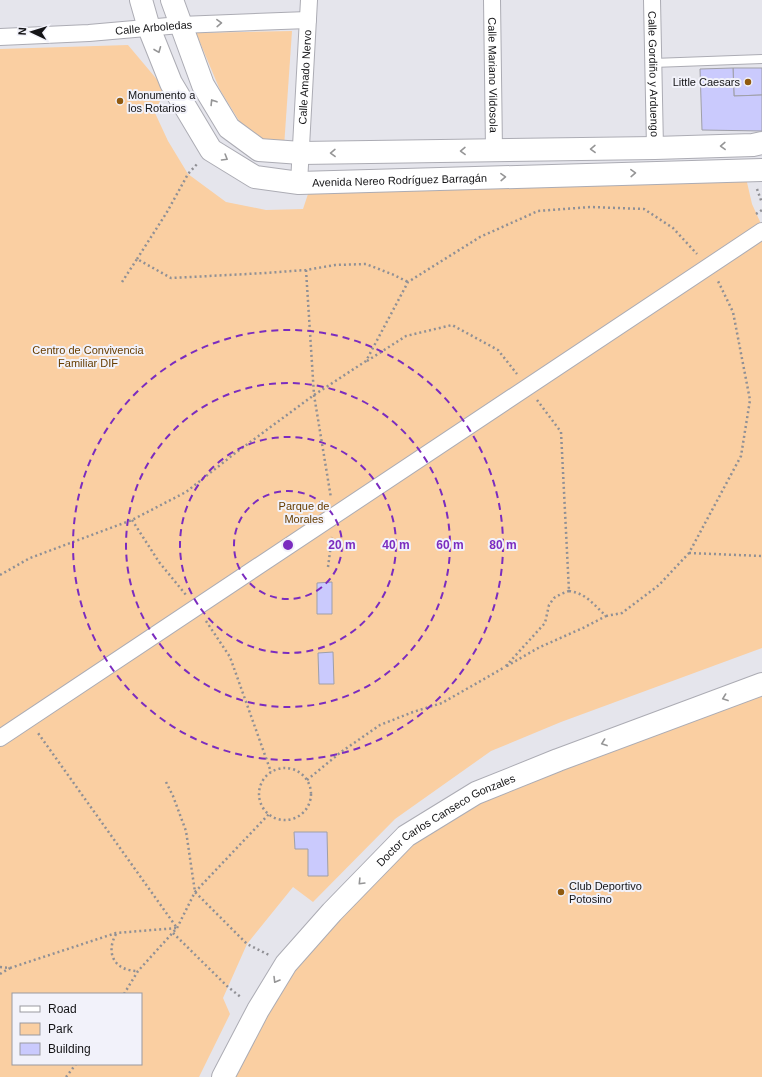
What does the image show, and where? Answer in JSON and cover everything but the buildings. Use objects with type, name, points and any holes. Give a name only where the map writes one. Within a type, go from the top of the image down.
[{"type":"street","name":"Avenida Nereo Rodríguez Barragán","points":[[141,0],[149,28],[171,83],[211,150],[255,177],[298,183],[762,170]]},
{"type":"street","points":[[172,0],[202,85],[230,128],[259,150],[301,153],[654,148],[753,145],[762,143]]},
{"type":"street","name":"Calle Amado Nervo","points":[[298,183],[309,0]]},
{"type":"street","name":"Calle Mariano Vildosola","points":[[492,0],[494,150]]},
{"type":"street","name":"Calle Gordiño y Arduengo","points":[[652,0],[654,148]]},
{"type":"street","name":"Calle Arboledas","points":[[0,38],[180,25],[308,20]]},
{"type":"street","points":[[0,738],[762,230]]},
{"type":"street","name":"Doctor Carlos Canseco Gonzales","points":[[223,1077],[258,1010],[286,964],[332,912],[406,836],[476,793],[565,757],[762,684]]},
{"type":"lane","points":[[653,63],[762,59]]},
{"type":"path","points":[[122,282],[167,212],[188,174],[211,150]]},
{"type":"path","points":[[0,575],[30,558],[132,520],[186,492],[234,454],[314,395],[366,361],[408,282],[480,237],[538,211],[591,207],[644,209],[673,228],[708,267],[719,282],[733,312],[741,347],[750,400],[742,456],[689,552],[659,585],[622,613],[606,616],[540,647],[442,703],[413,712],[380,725],[341,752],[307,780]]},
{"type":"path","points":[[138,259],[171,278],[306,270],[335,265],[366,264],[408,282]]},
{"type":"path","points":[[306,270],[314,395],[331,498],[332,538],[328,567]]},
{"type":"path","points":[[132,520],[159,562],[197,607],[230,657],[271,772]]},
{"type":"path","points":[[689,552],[762,556]]},
{"type":"path","points":[[505,667],[545,623],[549,605],[554,598],[561,594],[568,591],[577,592],[584,596],[606,616]]},
{"type":"path","points":[[28,719],[177,928]]},
{"type":"path","points":[[286,768],[301,774],[307,780],[311,795],[305,810],[299,816],[284,820],[276,818],[269,814],[260,801],[259,792],[261,785],[271,772],[286,768]]},
{"type":"path","points":[[166,782],[186,831],[195,892],[247,944],[286,964]]},
{"type":"path","points":[[125,993],[138,971],[177,928],[195,892],[269,814]]},
{"type":"path","points":[[0,974],[10,968],[116,933],[177,928]]},
{"type":"path","points":[[116,933],[112,940],[111,948],[115,960],[122,968],[130,971],[138,971]]},
{"type":"path","points":[[173,933],[228,987],[258,1010]]},
{"type":"path","points":[[0,967],[10,968]]},
{"type":"path","points":[[66,1077],[75,1065]]},
{"type":"green space","points":[[292,31],[284,147],[275,148],[246,132],[220,90],[196,33]]},
{"type":"green space","name":"Parque de Morales","points":[[128,45],[165,89],[155,113],[168,141],[188,174],[226,202],[266,210],[303,209],[309,191],[746,178],[752,204],[762,226],[762,648],[561,722],[491,751],[395,819],[313,902],[293,887],[247,944],[223,998],[230,1014],[199,1077],[0,1077],[0,49]]},
{"type":"green space","name":"Club Deportivo Potosino","points":[[762,696],[762,1077],[233,1077],[288,978],[334,922],[432,826],[505,790]]},
{"type":"place","name":"Little Caesars","points":[[748,82]]},
{"type":"place","name":"Monumento a los Rotarios","points":[[120,101]]},
{"type":"place","name":"Club Deportivo Potosino","points":[[561,892]]},
{"type":"park label","name":"Centro de Convivencia Familiar DIF","points":[[88,356]]}]
